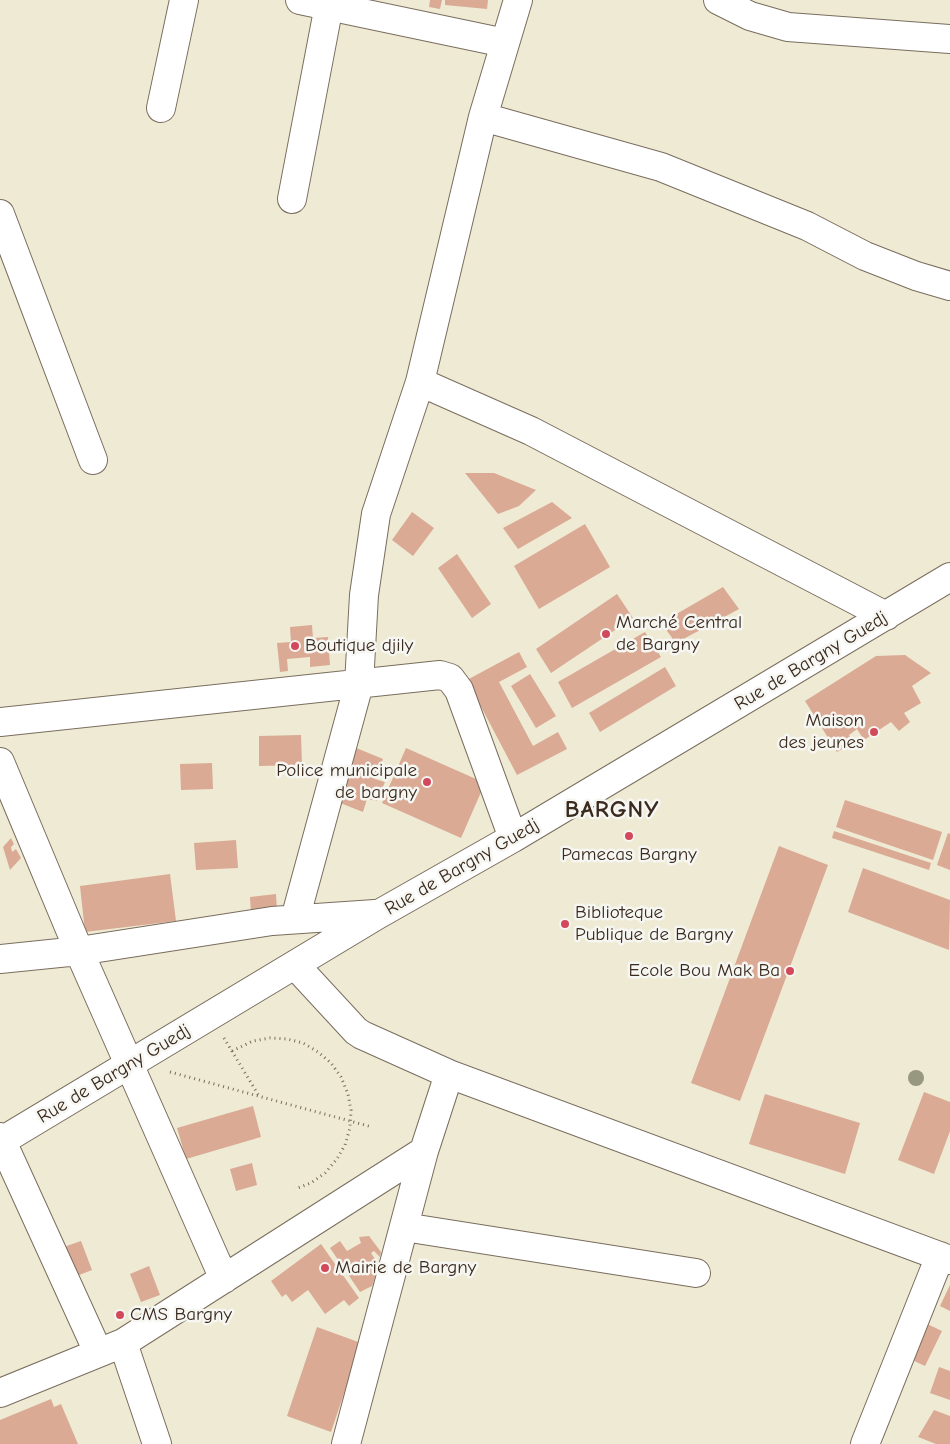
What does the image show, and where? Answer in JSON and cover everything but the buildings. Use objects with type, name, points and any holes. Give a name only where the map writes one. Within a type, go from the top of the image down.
[{"type":"street","points":[[161,108],[184,0]]},
{"type":"street","points":[[300,0],[330,3],[505,43]]},
{"type":"street","points":[[295,920],[359,684],[364,594],[376,514],[420,382],[483,117],[518,0]]},
{"type":"street","points":[[718,0],[750,16],[788,27],[950,39]]},
{"type":"street","points":[[292,199],[330,3]]},
{"type":"street","points":[[483,117],[661,167],[807,226],[865,256],[916,276],[950,286]]},
{"type":"street","points":[[0,214],[6,244],[93,460]]},
{"type":"street","points":[[420,382],[531,431],[886,616]]},
{"type":"street","name":"Rue de Bargny Guedj","points":[[1,1140],[130,1065],[379,914],[513,838],[950,577]]},
{"type":"street","points":[[0,722],[440,675],[450,678],[460,690],[513,838]]},
{"type":"street","points":[[0,762],[79,951],[224,1279]]},
{"type":"street","points":[[0,959],[79,951],[272,921],[379,914]]},
{"type":"street","points":[[295,965],[356,1031],[449,1074],[945,1258],[865,1444]]},
{"type":"street","points":[[346,1444],[424,1151],[449,1074]]},
{"type":"street","points":[[1,1140],[110,1347],[157,1444]]},
{"type":"street","points":[[0,1393],[110,1347],[224,1279],[424,1151]]},
{"type":"street","points":[[404,1226],[696,1273]]},
{"type":"path","points":[[211,1016],[259,1096]]},
{"type":"path","points":[[232,1051],[253,1040],[287,1038],[303,1043],[318,1052],[331,1063],[341,1077],[348,1094],[351,1110],[345,1145],[337,1160],[325,1173],[295,1189]]},
{"type":"path","points":[[170,1072],[372,1127]]},
{"type":"place","name":"Marché Central de Bargny","points":[[606,634]]},
{"type":"place","name":"Boutique djily","points":[[295,646]]},
{"type":"place","name":"Maison des jeunes","points":[[874,732]]},
{"type":"place","name":"Police municipale de bargny","points":[[427,782]]},
{"type":"place","name":"Pamecas Bargny","points":[[629,836]]},
{"type":"place","name":"Biblioteque Publique de Bargny","points":[[565,924]]},
{"type":"place","name":"Ecole Bou Mak Ba","points":[[790,971]]},
{"type":"place","name":"Mairie de Bargny","points":[[325,1268]]},
{"type":"place","name":"CMS Bargny","points":[[120,1315]]},
{"type":"district","name":"BARGNY","points":[[612,810]]}]
